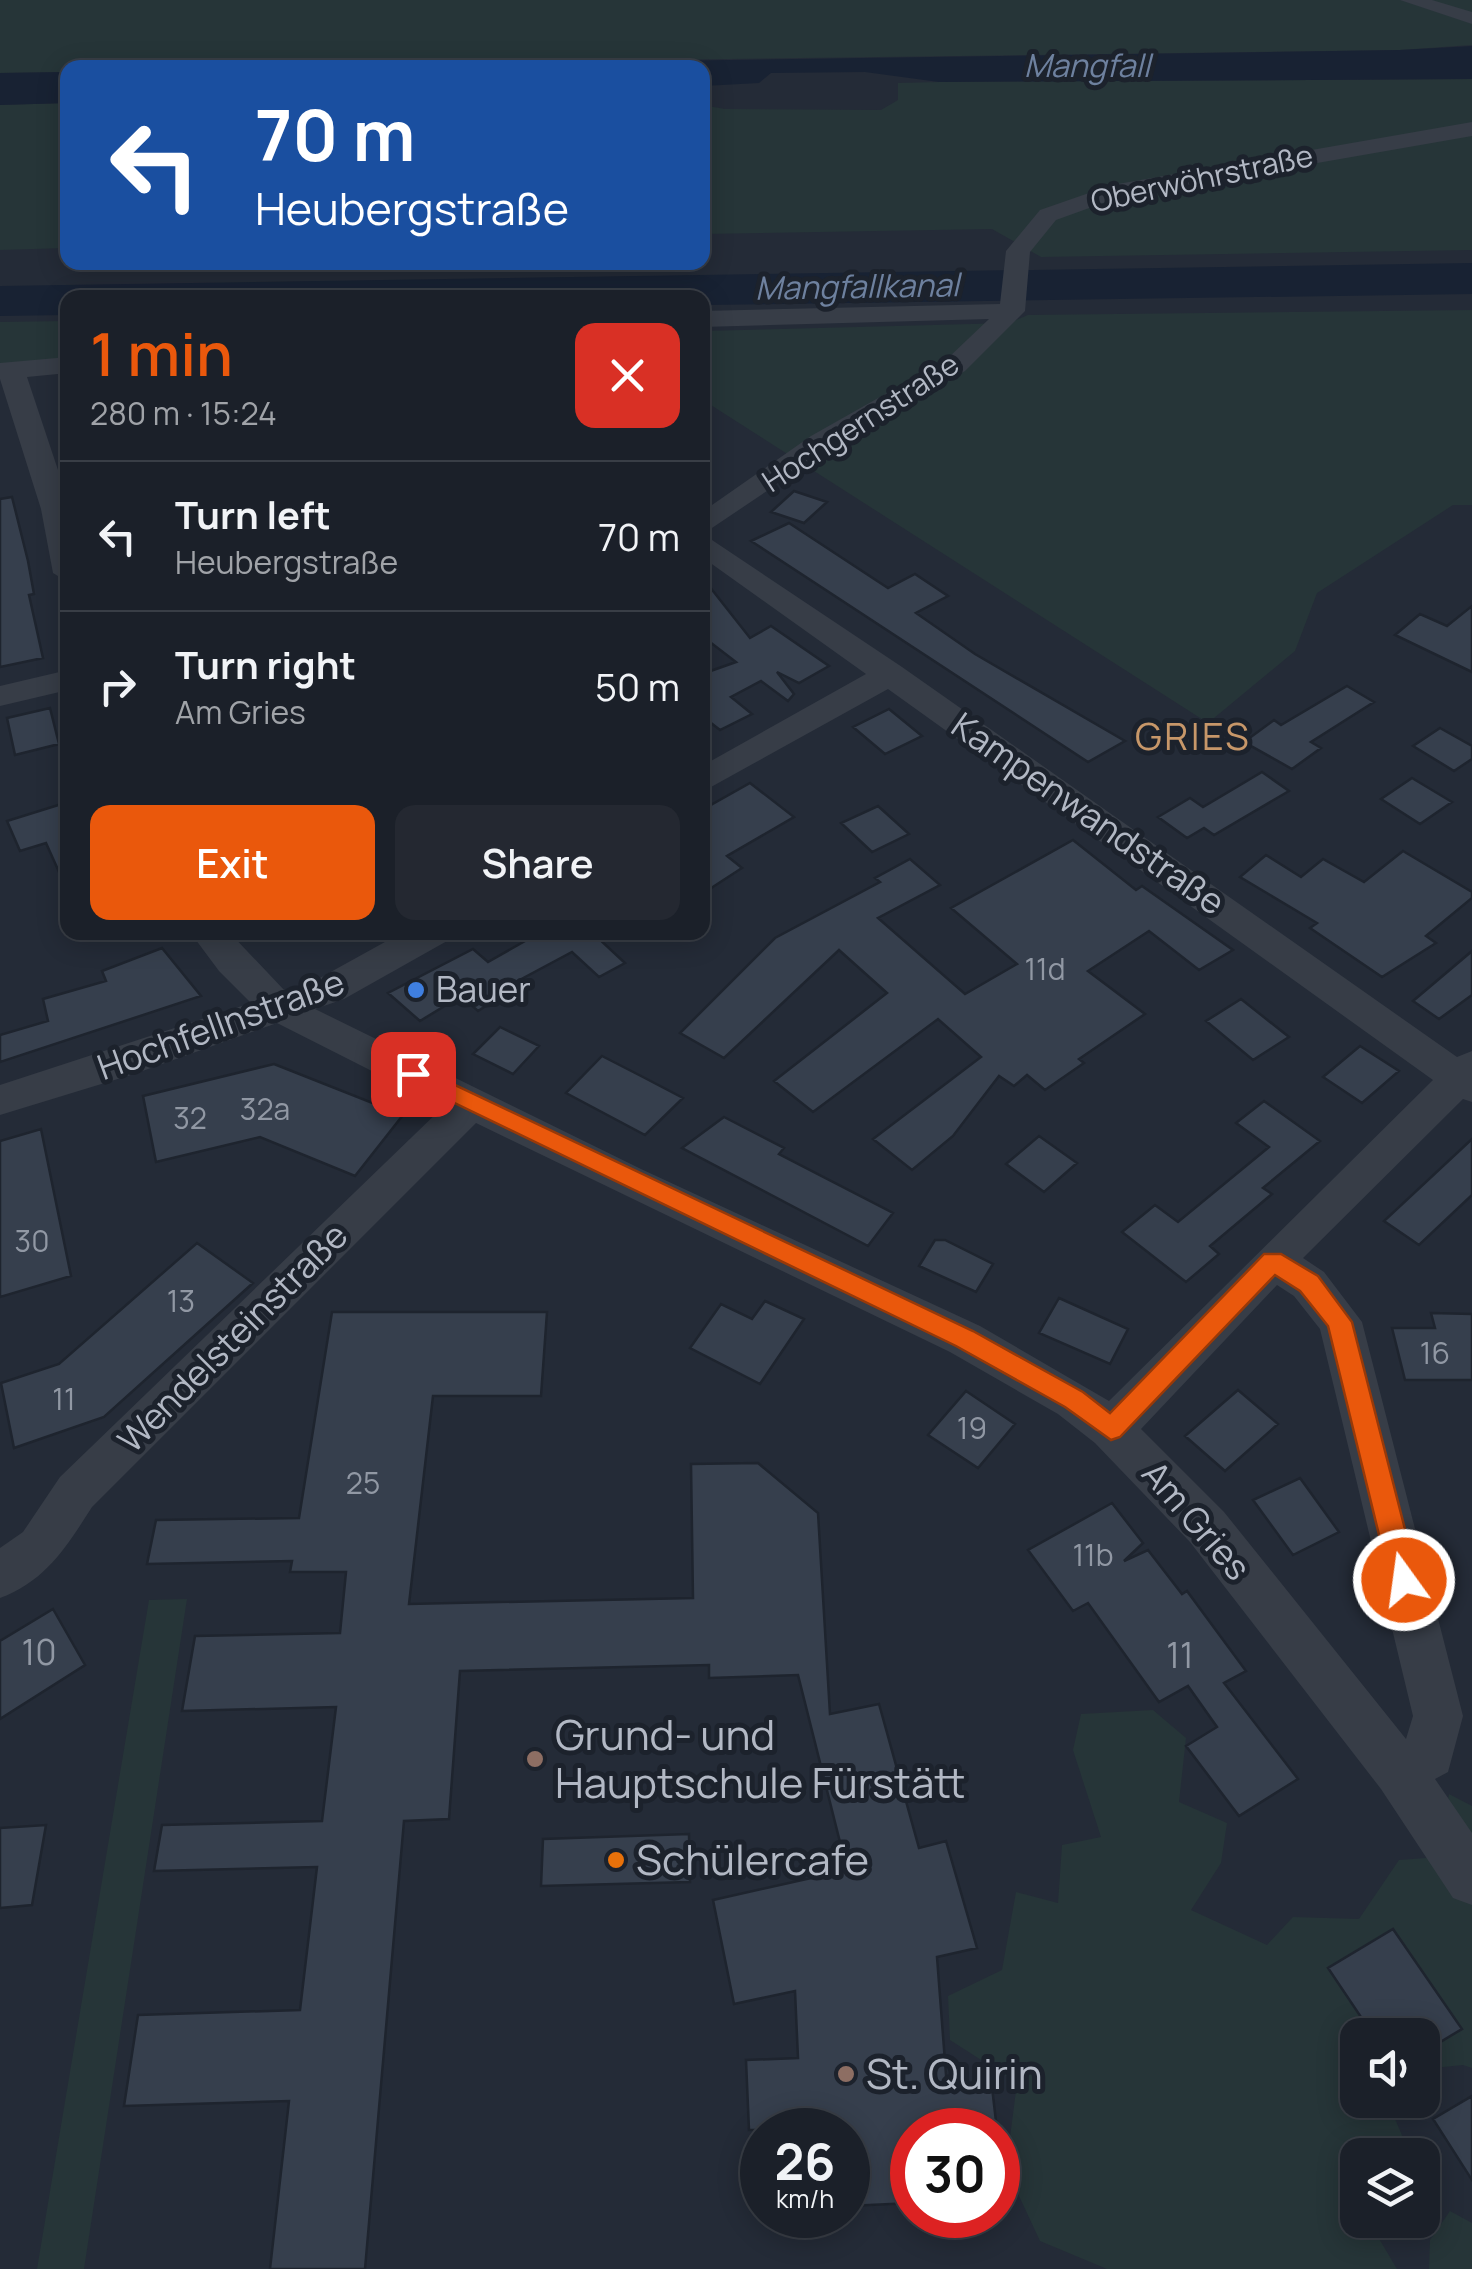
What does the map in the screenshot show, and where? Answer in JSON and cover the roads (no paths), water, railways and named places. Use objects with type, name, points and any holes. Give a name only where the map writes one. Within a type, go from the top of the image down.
[{"type":"street","points":[[1410,0],[1472,18]]},
{"type":"street","name":"Oberwöhrstraße","points":[[1012,308],[1018,251],[1048,215],[1112,192],[1472,129]]},
{"type":"street","points":[[710,319],[1012,308]]},
{"type":"street","name":"Hochgernstraße","points":[[710,520],[821,442],[956,366],[1012,308]]},
{"type":"street","points":[[60,367],[6,370],[56,509],[60,531]]},
{"type":"street","name":"Kampenwandstraße","points":[[710,549],[1468,1077]]},
{"type":"street","points":[[710,776],[891,674]]},
{"type":"street","points":[[0,696],[60,682]]},
{"type":"street","name":"Am Gries","points":[[214,940],[280,1008],[964,1339],[1074,1400],[1111,1429],[1207,1527],[1398,1772],[1472,1879]]},
{"type":"street","name":"Hochfellnstraße","points":[[0,1100],[61,1084],[331,989],[420,940]]},
{"type":"street","points":[[1111,1429],[1272,1261],[1468,1077]]},
{"type":"street","name":"Wendelsteinstraße","points":[[0,1576],[40,1547],[76,1492],[472,1102]]},
{"type":"street","points":[[1272,1261],[1309,1284],[1340,1322],[1438,1716],[1430,1754],[1398,1772]]},
{"type":"water","name":"Mangfall","points":[[1472,46],[1472,79],[939,82],[865,72],[771,73],[759,83],[710,86],[710,60]]},
{"type":"water","points":[[60,72],[60,103],[0,105],[0,73]]},
{"type":"water","name":"Mangfallkanal","points":[[1472,263],[1472,294],[710,305],[710,290],[60,290],[60,315],[0,316],[0,286]]},
{"type":"place","name":"Bauer","points":[[416,990]]},
{"type":"place","name":"Grund- und Hauptschule Fürstätt","points":[[535,1759]]},
{"type":"place","name":"Schülercafe","points":[[616,1860]]},
{"type":"place","name":"St. Quirin","points":[[846,2074]]},
{"type":"district","name":"GRIES","points":[[1193,737]]}]
